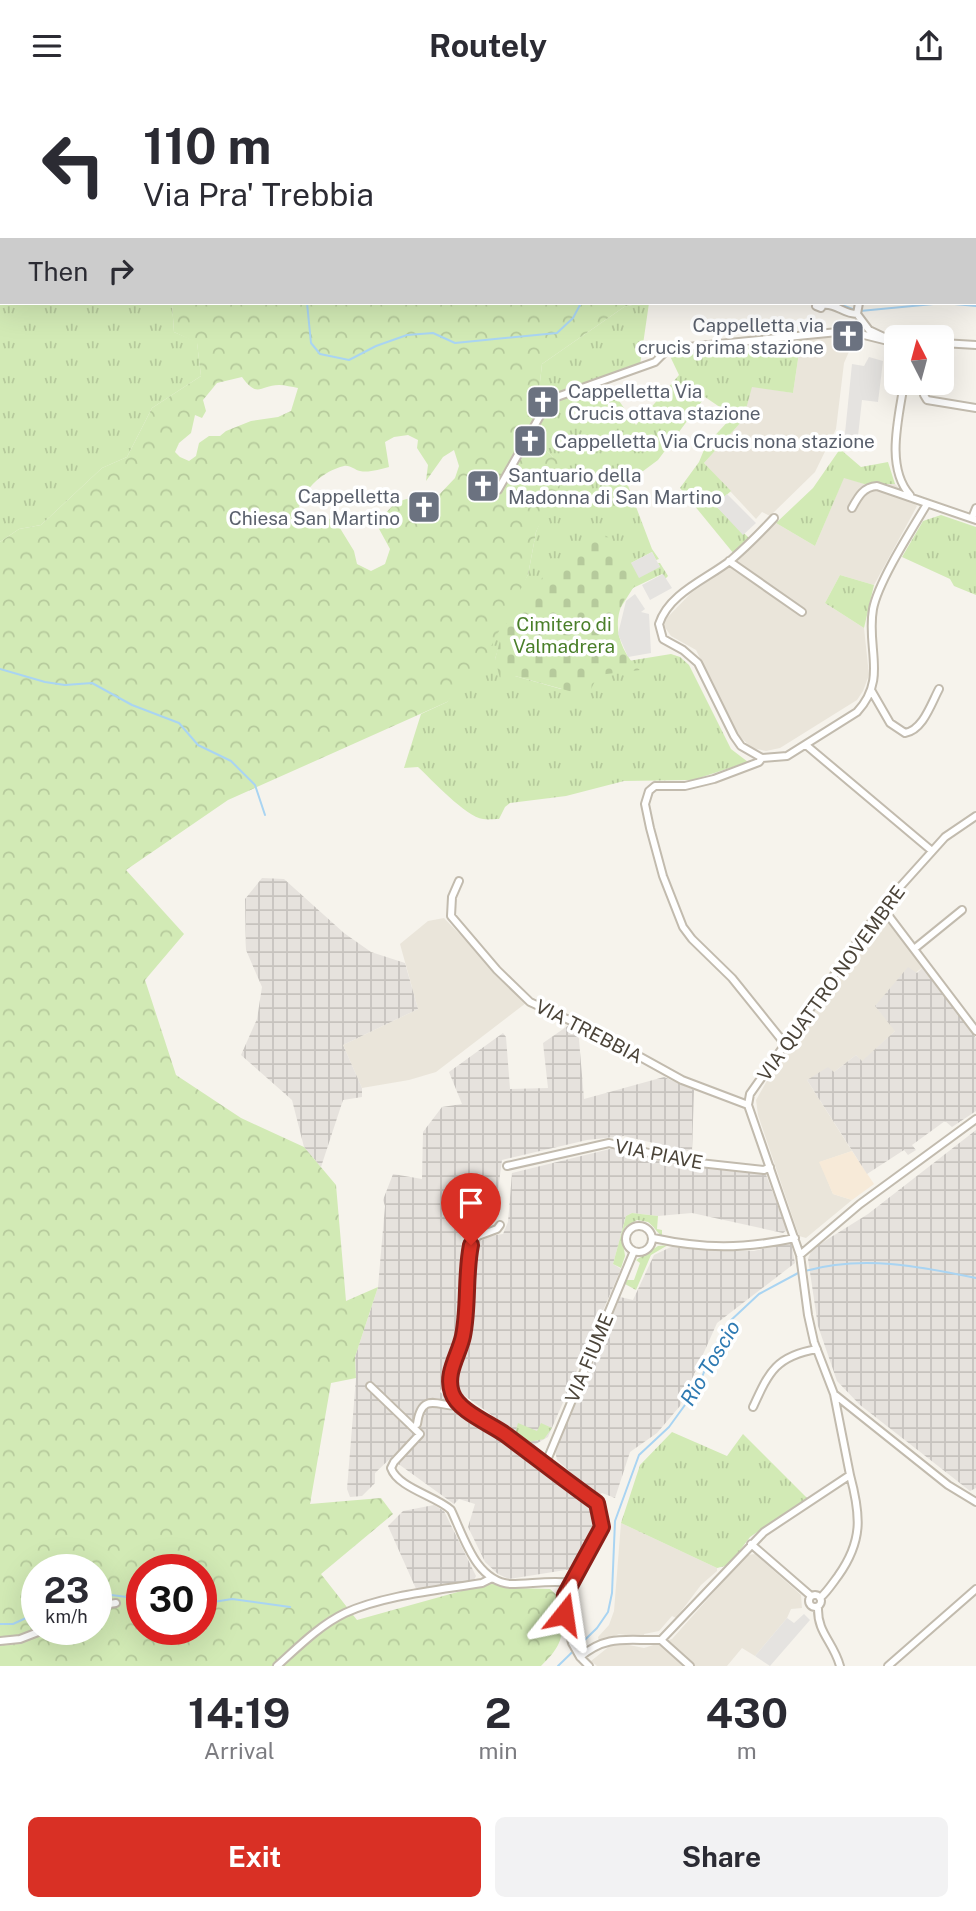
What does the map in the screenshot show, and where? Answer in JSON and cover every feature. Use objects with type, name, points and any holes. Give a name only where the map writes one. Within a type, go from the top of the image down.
[{"type":"street","points":[[816,306],[821,308],[823,305]]},
{"type":"street","points":[[831,305],[847,314],[858,309],[869,330],[884,338]]},
{"type":"street","points":[[498,490],[540,416],[554,398],[655,362],[668,349],[848,331],[884,340]]},
{"type":"street","points":[[954,344],[976,345]]},
{"type":"street","points":[[903,395],[896,453],[902,483],[912,497]]},
{"type":"street","points":[[924,395],[927,400],[976,408]]},
{"type":"street","points":[[891,490],[902,483]]},
{"type":"street","points":[[852,508],[861,492],[877,486],[974,519],[976,508]]},
{"type":"street","points":[[774,518],[729,561],[684,592],[660,619],[659,630],[663,639],[683,650],[698,663],[734,736],[741,746],[762,758],[787,756],[857,712],[865,703],[875,675],[872,625],[875,601],[927,504]]},
{"type":"street","points":[[729,561],[802,612]]},
{"type":"street","points":[[871,690],[890,723],[905,733],[915,729],[921,722],[939,689]]},
{"type":"street","points":[[806,745],[932,851]]},
{"type":"street","points":[[762,758],[759,762],[714,779],[685,786],[655,786],[649,791],[645,804],[663,876],[683,927],[732,978],[785,1044]]},
{"type":"street","name":"VIA QUATTRO NOVEMBRE","points":[[748,1105],[750,1094],[882,907],[945,837],[976,816]]},
{"type":"street","name":"VIA TREBBIA","points":[[459,881],[452,897],[451,916],[497,970],[530,1002],[597,1033],[682,1080],[748,1105]]},
{"type":"street","points":[[882,907],[974,1028]]},
{"type":"street","points":[[914,949],[962,910]]},
{"type":"street","points":[[974,1028],[976,1017]]},
{"type":"street","points":[[748,1105],[800,1255],[808,1315],[834,1394],[857,1507],[858,1531],[848,1562],[820,1598],[818,1607],[818,1624],[835,1649],[840,1666]]},
{"type":"street","points":[[800,1255],[860,1204],[976,1119]]},
{"type":"street","name":"VIA PIAVE","points":[[507,1166],[609,1143],[681,1161],[764,1170],[770,1167]]},
{"type":"street","points":[[500,1225],[497,1230],[478,1236],[471,1245],[462,1338],[449,1377],[453,1397],[597,1503],[602,1527],[565,1595],[564,1614],[572,1643],[589,1666]]},
{"type":"street","points":[[643,1226],[651,1232],[653,1238],[650,1247],[645,1251],[634,1251],[626,1240],[629,1230],[643,1226]]},
{"type":"street","points":[[653,1238],[722,1248],[759,1246],[794,1238]]},
{"type":"street","name":"VIA FIUME","points":[[545,1465],[634,1251]]},
{"type":"street","points":[[752,1407],[772,1369],[791,1356],[817,1349]]},
{"type":"street","points":[[370,1386],[420,1434],[394,1462],[392,1473],[451,1510],[477,1564],[492,1578],[509,1584],[559,1581],[572,1583]]},
{"type":"street","points":[[834,1394],[948,1485],[976,1502]]},
{"type":"street","points":[[418,1424],[419,1413],[427,1404],[439,1402],[453,1407],[462,1405]]},
{"type":"street","points":[[661,1640],[764,1532],[850,1475]]},
{"type":"street","points":[[751,1544],[811,1596]]},
{"type":"street","points":[[277,1666],[315,1633],[346,1613],[382,1602],[482,1583],[492,1578]]},
{"type":"street","points":[[888,1666],[976,1589]]},
{"type":"street","points":[[811,1596],[817,1595],[820,1598]]},
{"type":"street","points":[[811,1596],[809,1604],[818,1607]]},
{"type":"street","points":[[112,1604],[116,1603]]},
{"type":"street","points":[[0,1641],[21,1639]]},
{"type":"street","points":[[579,1656],[592,1647],[615,1639],[661,1640],[690,1666]]},
{"type":"shaded area","points":[[830,334],[830,337],[846,338],[851,347],[844,363],[836,429],[815,472],[770,516],[762,512],[756,519],[704,463],[743,420],[751,386],[793,393],[801,339]]},
{"type":"shaded area","points":[[869,357],[883,361],[878,402],[862,400],[857,445],[844,443],[852,364],[864,366]]},
{"type":"shaded area","points":[[844,477],[864,484],[895,484],[917,506],[874,585],[840,575],[825,603],[864,628],[869,675],[857,700],[780,748],[766,751],[752,748],[738,735],[696,650],[671,636],[662,623],[691,593],[735,562],[776,523],[815,546]]},
{"type":"shaded area","points":[[727,494],[756,523],[743,535],[715,505]]},
{"type":"shaded area","points":[[652,552],[660,567],[639,578],[631,563]]},
{"type":"shaded area","points":[[663,574],[672,588],[650,600],[642,585]]},
{"type":"shaded area","points":[[635,594],[645,609],[641,612],[649,614],[651,653],[628,657],[618,634],[626,601]]},
{"type":"shaded area","points":[[262,878],[284,879],[344,933],[371,952],[405,963],[418,1009],[343,1045],[362,1088],[362,1097],[343,1100],[321,1167],[304,1147],[292,1100],[241,1055],[257,1019],[262,987],[246,950],[245,899]]},
{"type":"shaded area","points":[[885,916],[924,966],[875,1006],[896,1030],[862,1062],[856,1055],[834,1072],[807,1080],[852,1151],[820,1162],[833,1194],[852,1200],[806,1238],[799,1236],[758,1115],[756,1100],[781,1056]]},
{"type":"shaded area","points":[[444,918],[526,1003],[436,1072],[409,1080],[362,1088],[343,1045],[418,1009],[400,944],[428,921]]},
{"type":"shaded area","points":[[924,966],[976,1038],[976,1111],[952,1127],[945,1121],[912,1145],[916,1150],[908,1155],[904,1150],[867,1174],[807,1080],[828,1067],[834,1072],[856,1055],[862,1061],[895,1031],[875,1006],[908,967],[917,973]]},
{"type":"shaded area","points":[[569,1025],[578,1028],[584,1099],[664,1077],[694,1090],[692,1152],[624,1136],[587,1140],[502,1160],[494,1221],[491,1225],[461,1231],[464,1295],[462,1316],[440,1392],[589,1506],[594,1515],[595,1526],[572,1569],[509,1579],[498,1574],[485,1562],[468,1527],[475,1504],[459,1499],[454,1504],[397,1463],[423,1435],[419,1431],[375,1473],[375,1483],[362,1496],[350,1497],[347,1489],[356,1378],[355,1357],[378,1287],[385,1206],[383,1200],[393,1174],[422,1179],[423,1132],[442,1107],[462,1104],[449,1072],[503,1033],[506,1037],[510,1089],[548,1088],[543,1043]]},
{"type":"shaded area","points":[[976,1130],[976,1488],[970,1491],[860,1405],[837,1381],[818,1326],[808,1259],[812,1249],[868,1214]]},
{"type":"shaded area","points":[[614,1148],[677,1165],[765,1172],[787,1230],[783,1233],[692,1213],[658,1216],[632,1213],[626,1216],[613,1264],[621,1269],[548,1437],[534,1445],[455,1389],[453,1379],[467,1339],[472,1252],[478,1243],[489,1236],[503,1234],[508,1222],[512,1173]]},
{"type":"shaded area","points":[[852,1151],[874,1184],[852,1200],[833,1194],[819,1162]]},
{"type":"shaded area","points":[[791,1242],[795,1263],[717,1323],[680,1406],[657,1433],[630,1452],[615,1498],[602,1493],[597,1496],[557,1460],[555,1450],[620,1297],[633,1300],[654,1255],[671,1247],[754,1251]]},
{"type":"shaded area","points":[[434,1505],[444,1511],[476,1576],[473,1582],[417,1591],[388,1526],[403,1511]]},
{"type":"shaded area","points":[[621,1523],[717,1568],[717,1571],[701,1585],[676,1618],[672,1616],[659,1631],[644,1634],[644,1638],[619,1634],[599,1642],[598,1637],[609,1625],[614,1611]]},
{"type":"shaded area","points":[[755,1554],[801,1595],[802,1608],[791,1609],[787,1618],[755,1656],[742,1648],[727,1666],[597,1666],[591,1661],[611,1645],[644,1648],[672,1639],[747,1555]]},
{"type":"shaded area","points":[[804,1614],[810,1620],[770,1666],[755,1656],[787,1618],[794,1623]]},
{"type":"green space","points":[[0,305],[172,305],[174,332],[197,342],[201,376],[152,408],[127,457],[102,468],[41,525],[19,529],[0,542]]},
{"type":"green space","points":[[172,305],[632,305],[624,307],[542,364],[538,400],[540,406],[531,435],[553,457],[569,465],[536,532],[528,575],[484,660],[447,702],[228,800],[126,870],[184,934],[145,980],[176,1075],[241,1118],[304,1147],[336,1185],[346,1301],[378,1287],[355,1357],[356,1378],[331,1383],[310,1504],[381,1498],[393,1514],[321,1574],[357,1620],[490,1583],[516,1588],[550,1589],[559,1597],[562,1628],[555,1650],[541,1666],[0,1666],[0,542],[19,529],[41,525],[102,468],[127,457],[152,408],[201,376],[197,343],[174,332]],"holes":[[[242,377],[256,389],[279,385],[298,388],[291,411],[278,417],[251,421],[220,436],[209,436],[199,443],[196,456],[189,461],[180,457],[175,452],[179,443],[191,433],[195,415],[202,418],[206,411],[203,400],[217,383]],[[408,435],[418,440],[417,448],[428,465],[426,481],[443,457],[454,450],[459,466],[455,478],[436,498],[409,498],[388,510],[378,527],[390,549],[385,564],[371,571],[357,564],[354,551],[335,520],[312,515],[299,507],[316,481],[336,468],[346,466],[367,471],[389,467],[385,442],[394,437]]]},
{"type":"green space","points":[[649,305],[640,365],[551,398],[540,406],[538,400],[542,364],[624,307]]},
{"type":"green space","points":[[801,339],[793,393],[752,387],[743,420],[704,463],[731,491],[715,505],[749,538],[734,554],[680,488],[699,462],[706,445],[733,416],[705,397],[658,460],[627,483],[652,549],[659,559],[656,560],[652,552],[631,563],[660,567],[660,563],[668,576],[665,579],[662,574],[633,588],[621,607],[504,631],[495,659],[515,676],[561,689],[622,662],[671,654],[680,657],[689,665],[731,749],[748,762],[693,780],[624,781],[566,796],[510,803],[499,819],[476,817],[449,797],[418,767],[404,768],[421,714],[447,702],[528,575],[536,532],[543,515],[553,457],[534,438],[552,407],[571,395],[569,400],[610,388],[636,425],[679,375],[669,354]]},
{"type":"green space","points":[[840,449],[861,467],[888,462],[895,484],[864,484],[844,478],[815,546],[776,523],[813,488]]},
{"type":"green space","points":[[941,515],[976,527],[976,595],[954,586],[950,579],[902,557],[923,521]]},
{"type":"green space","name":"Cimitero di Valmadrera","points":[[604,535],[608,537],[635,586],[621,606],[618,629],[625,651],[640,670],[598,675],[589,693],[580,694],[515,676],[501,682],[495,659],[503,630],[513,612],[537,588],[542,578]]},
{"type":"green space","points":[[840,575],[874,585],[864,628],[825,603]]},
{"type":"green space","points":[[632,1213],[658,1216],[657,1229],[671,1239],[660,1235],[648,1222],[637,1220],[625,1227],[622,1236],[625,1256],[621,1268],[613,1264],[626,1216]]},
{"type":"green space","points":[[668,1245],[651,1255],[636,1290],[625,1284],[627,1280],[634,1280],[640,1263],[636,1260],[658,1246]]},
{"type":"green space","points":[[518,1423],[537,1431],[541,1423],[552,1428],[544,1439],[528,1442],[515,1434]]},
{"type":"green space","points":[[672,1432],[727,1456],[743,1434],[807,1498],[750,1537],[729,1565],[717,1568],[621,1523],[640,1465]]},
{"type":"waterway","points":[[307,305],[311,343],[320,354],[349,360],[376,346],[407,335],[433,333],[455,343],[557,333],[573,318],[580,305]]},
{"type":"waterway","points":[[842,305],[855,310]]},
{"type":"waterway","points":[[860,311],[923,305]]},
{"type":"waterway","points":[[965,305],[976,306]]},
{"type":"waterway","points":[[0,669],[45,682],[65,685],[92,683],[132,705],[179,723],[198,745],[231,761],[255,785],[265,815]]},
{"type":"waterway","name":"Rio Toscio","points":[[805,1271],[827,1266],[869,1263],[912,1266],[976,1278]]},
{"type":"waterway","name":"Rio Toscio","points":[[558,1666],[597,1628],[608,1612],[612,1593],[615,1521],[639,1455],[669,1427],[698,1387],[712,1352],[728,1323],[759,1294],[800,1272]]},
{"type":"waterway","points":[[112,1595],[126,1597]]},
{"type":"waterway","points":[[217,1601],[232,1599],[290,1607]]},
{"type":"waterway","points":[[0,1624],[13,1624],[21,1620]]},
{"type":"place","name":"Cappelletta via crucis prima stazione","points":[[848,336]]},
{"type":"place","name":"Cappelletta Via Crucis ottava stazione","points":[[543,402]]},
{"type":"place","name":"Cappelletta Via Crucis nona stazione","points":[[530,441]]},
{"type":"place","name":"Santuario della Madonna di San Martino","points":[[483,486]]},
{"type":"place","name":"Cappelletta Chiesa San Martino","points":[[424,507]]},
{"type":"route","points":[[471,1245],[462,1338],[449,1377],[453,1397],[473,1415],[504,1433],[597,1503],[602,1527],[565,1595],[564,1614]]}]
